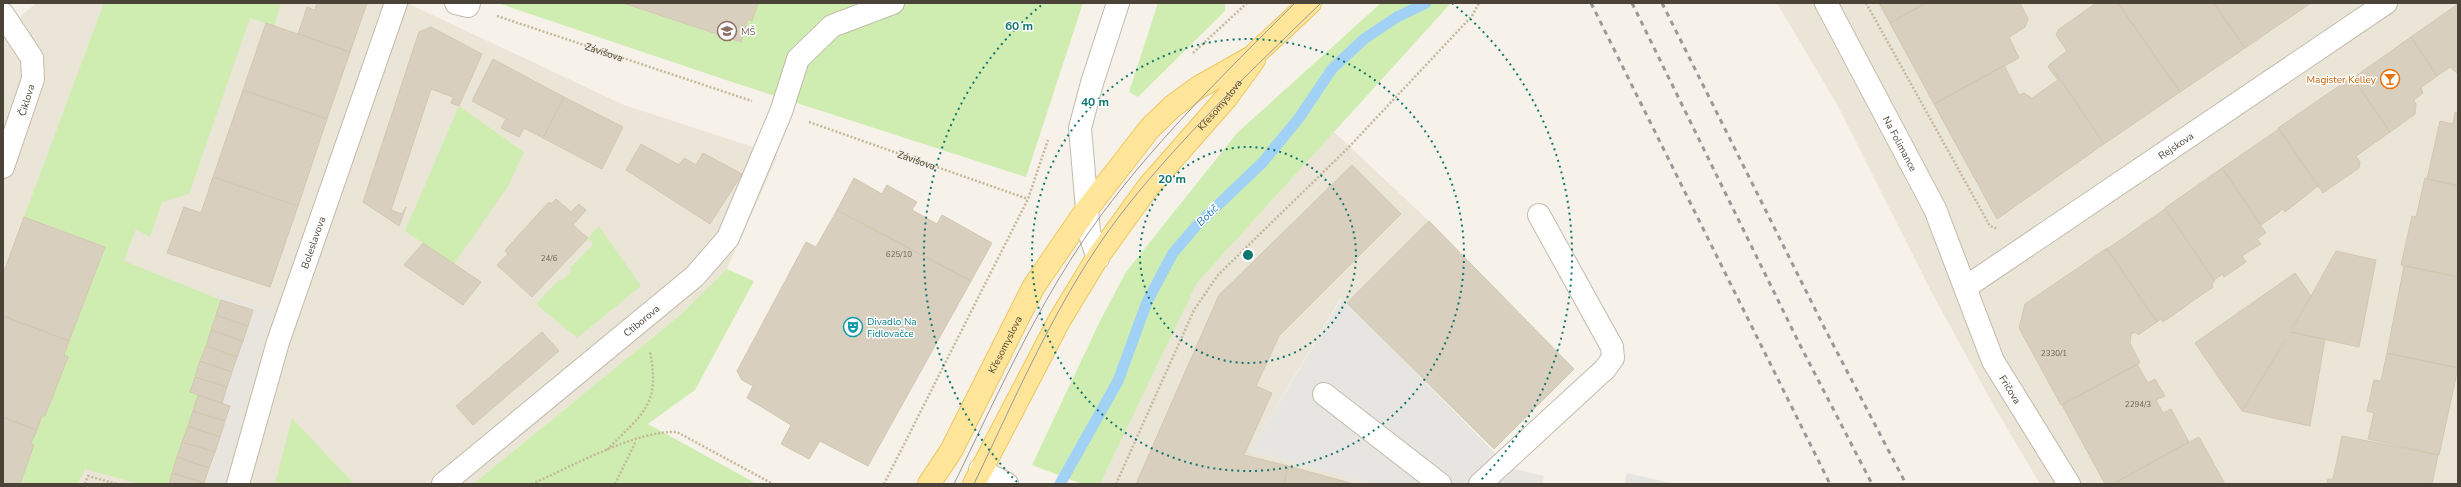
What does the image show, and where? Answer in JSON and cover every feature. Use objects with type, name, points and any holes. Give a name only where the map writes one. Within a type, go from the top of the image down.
[{"type":"main road","name":"Křesomyslova","points":[[930,484],[951,451],[1034,286],[1087,209],[1150,128],[1173,106],[1199,87],[1247,60],[1266,45],[1310,3]]},
{"type":"main road","name":"Křesomyslova","points":[[977,477],[1059,321],[1098,258],[1148,187],[1227,97],[1266,45]]},
{"type":"street","name":"Boleslavova","points":[[238,484],[278,342],[396,3]]},
{"type":"street","name":"Ctiborova","points":[[442,484],[695,276],[728,238],[781,112],[798,59],[832,26],[893,3]]},
{"type":"street","points":[[1098,258],[1089,232],[1080,128],[1092,83],[1118,3]]},
{"type":"street","name":"Na Folimance","points":[[1826,3],[1935,209],[1966,287]]},
{"type":"street","name":"Rejskova","points":[[1966,287],[2386,3]]},
{"type":"street","name":"Čiklova","points":[[3,14],[32,58],[33,79],[3,167]]},
{"type":"street","points":[[1480,484],[1606,369],[1613,358],[1612,347],[1539,215]]},
{"type":"street","name":"Fričova","points":[[1966,287],[1993,362],[2069,484]]},
{"type":"street","points":[[1324,394],[1440,484]]},
{"type":"street","points":[[977,477],[1006,484]]},
{"type":"path","points":[[1116,484],[1194,310],[1218,275],[1348,148],[1472,16],[1480,3]]},
{"type":"path","points":[[1866,3],[1990,226],[2001,230]]},
{"type":"path","name":"Závišova","points":[[464,4],[752,101]]},
{"type":"path","name":"Závišova","points":[[805,121],[1028,199]]},
{"type":"path","points":[[884,484],[1028,199],[1048,140]]},
{"type":"path","points":[[606,451],[644,414],[653,391],[652,360],[643,318]]},
{"type":"path","points":[[532,484],[606,451],[662,432],[678,432],[773,484]]},
{"type":"path","points":[[614,484],[636,441]]},
{"type":"path","points":[[85,484],[88,476],[118,484]]},
{"type":"shaded area","points":[[36,3],[407,3],[624,105],[778,155],[727,269],[680,315],[473,484],[3,484],[3,32]]},
{"type":"shaded area","points":[[1777,3],[2458,3],[2458,484],[2040,484],[1994,406],[1932,293],[1838,106]]},
{"type":"shaded area","points":[[1334,132],[1429,221],[1347,303],[1341,298],[1250,451],[1373,484],[1100,484],[1197,283]]},
{"type":"shaded area","points":[[220,293],[272,311],[224,484],[158,484]]},
{"type":"shaded area","points":[[1342,298],[1494,452],[1515,469],[1544,476],[1542,484],[1373,484],[1250,451]]},
{"type":"shaded area","points":[[1627,473],[1676,484],[1624,484]]},
{"type":"green space","points":[[104,3],[281,3],[274,26],[250,18],[189,194],[162,202],[150,237],[136,229],[124,261],[221,300],[190,392],[198,395],[169,484],[139,484],[85,469],[78,484],[20,484],[34,445],[31,443],[42,416],[45,416],[67,357],[64,355],[105,247],[24,217]]},
{"type":"green space","points":[[498,3],[623,3],[741,42],[748,19],[752,20],[758,3],[1083,3],[1026,177],[729,81]]},
{"type":"green space","points":[[1158,3],[1225,3],[1225,11],[1138,97],[1129,92]]},
{"type":"green space","points":[[1381,3],[1451,3],[1197,283],[1100,484],[1082,484],[1032,465],[1100,321],[1126,272],[1237,133]]},
{"type":"green space","points":[[459,106],[524,152],[508,186],[454,264],[405,231]]},
{"type":"green space","points":[[599,226],[641,286],[577,338],[536,304],[560,279],[562,281],[572,270],[570,268],[593,244],[588,238]]},
{"type":"green space","points":[[727,269],[754,281],[695,390],[648,424],[757,484],[473,484],[680,315]]},
{"type":"green space","points":[[292,418],[354,484],[275,484]]},
{"type":"building","points":[[317,3],[367,3],[350,52],[298,34],[307,7],[315,10]]},
{"type":"building","name":"MŠ","points":[[623,3],[758,3],[752,21],[748,19],[741,42]]},
{"type":"building","points":[[1879,3],[1926,3],[1890,23]]},
{"type":"building","points":[[1926,3],[2020,3],[2028,19],[2025,27],[2009,37],[2019,58],[1934,104],[1890,23]]},
{"type":"building","points":[[2096,3],[2118,3],[2180,92],[2104,144],[2050,64],[2067,51],[2056,35],[2058,30]]},
{"type":"building","points":[[2118,3],[2214,3],[2245,48],[2180,92]]},
{"type":"building","points":[[2214,3],[2311,3],[2245,48]]},
{"type":"building","points":[[2458,4],[2458,74],[2450,67],[2437,76],[2411,37]]},
{"type":"building","points":[[266,23],[350,52],[327,119],[243,90]]},
{"type":"building","points":[[431,27],[482,54],[459,106],[451,103],[453,97],[431,89],[391,210],[402,214],[406,207],[399,226],[363,202],[419,32]]},
{"type":"building","points":[[2411,37],[2437,76],[2421,88],[2423,93],[2414,100],[2416,104],[2415,114],[2390,132],[2353,78]]},
{"type":"building","points":[[493,59],[564,97],[543,138],[524,128],[519,137],[501,128],[506,119],[472,101]]},
{"type":"building","points":[[2050,64],[2104,144],[1997,219],[1934,104],[2004,65],[2019,95],[2024,93],[2032,98],[2058,80],[2048,67]]},
{"type":"building","points":[[2352,77],[2390,132],[2356,156],[2360,162],[2359,168],[2323,193],[2278,128]]},
{"type":"building","points":[[243,90],[327,119],[298,206],[213,177]]},
{"type":"building","points":[[564,97],[623,127],[602,169],[543,138]]},
{"type":"building","points":[[2455,112],[2458,113],[2458,186],[2427,179],[2440,121],[2453,124]]},
{"type":"building","points":[[2279,129],[2318,186],[2285,212],[2283,209],[2261,225],[2222,168]]},
{"type":"building","points":[[641,144],[679,165],[684,158],[696,165],[703,153],[742,174],[710,224],[626,170]]},
{"type":"building","points":[[1352,165],[1401,214],[1279,336],[1256,386],[1272,393],[1244,455],[1288,466],[1284,484],[1136,484],[1219,295]]},
{"type":"building","points":[[2222,168],[2266,233],[2257,239],[2261,244],[2242,256],[2246,262],[2224,277],[2223,274],[2214,280],[2165,208]]},
{"type":"building","points":[[213,177],[298,206],[270,287],[167,253],[184,207],[201,213]]},
{"type":"building","points":[[854,178],[882,194],[887,185],[917,202],[912,210],[937,224],[942,215],[992,243],[971,281],[837,210]]},
{"type":"building","points":[[2425,178],[2458,186],[2458,277],[2401,265],[2412,216],[2416,217]]},
{"type":"building","points":[[556,199],[571,212],[579,204],[586,210],[573,225],[588,238],[532,297],[497,265],[508,254],[505,251],[507,248],[549,202],[551,204]]},
{"type":"building","points":[[2165,209],[2215,281],[2212,284],[2213,287],[2163,322],[2161,319],[2157,322],[2107,249]]},
{"type":"building","name":"Divadlo Na Fidlovačce","points":[[837,210],[971,281],[868,466],[820,441],[809,459],[781,444],[791,425],[747,398],[753,386],[742,380],[737,371],[806,242],[816,247]]},
{"type":"building","points":[[24,217],[105,247],[69,341],[3,316],[3,274]]},
{"type":"building","points":[[1429,221],[1574,369],[1494,449],[1347,303]]},
{"type":"building","points":[[423,243],[481,282],[463,305],[404,265]]},
{"type":"building","points":[[2107,248],[2157,322],[2138,335],[2135,332],[2131,334],[2130,343],[2140,363],[2061,405],[2019,328],[2025,304]]},
{"type":"building","points":[[2336,251],[2376,260],[2359,347],[2291,332]]},
{"type":"building","points":[[2404,266],[2458,277],[2458,368],[2387,353]]},
{"type":"building","points":[[2295,273],[2311,296],[2242,411],[2195,343]]},
{"type":"building","points":[[221,300],[253,310],[248,326],[216,315]]},
{"type":"building","points":[[216,315],[248,326],[243,341],[211,330]]},
{"type":"building","points":[[3,316],[69,341],[64,355],[68,357],[45,416],[42,416],[37,430],[3,417]]},
{"type":"building","points":[[211,330],[243,341],[237,357],[206,346]]},
{"type":"building","points":[[542,332],[559,351],[473,425],[456,406]]},
{"type":"building","points":[[2291,332],[2325,339],[2310,426],[2242,411]]},
{"type":"building","points":[[206,346],[237,357],[232,372],[200,361]]},
{"type":"building","points":[[2387,353],[2458,368],[2439,455],[2368,439],[2374,413],[2367,411],[2374,380],[2381,381]]},
{"type":"building","points":[[200,361],[232,372],[227,387],[195,377]]},
{"type":"building","points":[[2137,364],[2148,383],[2155,379],[2165,396],[2156,400],[2163,413],[2171,409],[2189,442],[2113,484],[2105,484],[2062,405]]},
{"type":"building","points":[[195,377],[227,387],[222,403],[190,392]]},
{"type":"building","points":[[198,395],[230,406],[225,421],[193,411]]},
{"type":"building","points":[[193,411],[225,421],[220,437],[188,426]]},
{"type":"building","points":[[3,417],[37,430],[31,443],[34,445],[20,484],[3,484]]},
{"type":"building","points":[[188,426],[220,437],[215,452],[182,442]]},
{"type":"building","points":[[2342,436],[2438,455],[2432,484],[2327,484],[2328,479],[2333,479]]},
{"type":"building","points":[[2199,437],[2225,484],[2113,484],[2189,442]]},
{"type":"building","points":[[182,442],[215,452],[209,468],[177,457]]},
{"type":"building","points":[[177,457],[209,468],[204,483],[172,473]]},
{"type":"building","points":[[1288,466],[1354,484],[1284,484]]},
{"type":"building","points":[[172,473],[204,483],[204,484],[169,484]]},
{"type":"waterway","name":"Botič","points":[[1060,484],[1118,381],[1147,302],[1173,253],[1198,224],[1262,163],[1299,118],[1332,69],[1364,39],[1397,17],[1426,3]]},
{"type":"tram line","points":[[954,484],[1034,323],[1069,262],[1089,232],[1136,171],[1187,113],[1295,3]]},
{"type":"tram line","points":[[974,484],[1024,379],[1059,311],[1078,277],[1121,214],[1143,186],[1217,105],[1321,3]]},
{"type":"railway","points":[[1591,3],[1830,484]]},
{"type":"railway","points":[[1632,3],[1799,343],[1872,484]]},
{"type":"railway","points":[[1662,3],[1825,329],[1906,484]]},
{"type":"place","name":"MŠ","points":[[727,31]]},
{"type":"place","name":"Magister Kelley","points":[[2390,79]]},
{"type":"place","name":"Divadlo Na Fidlovačce","points":[[853,327]]}]
